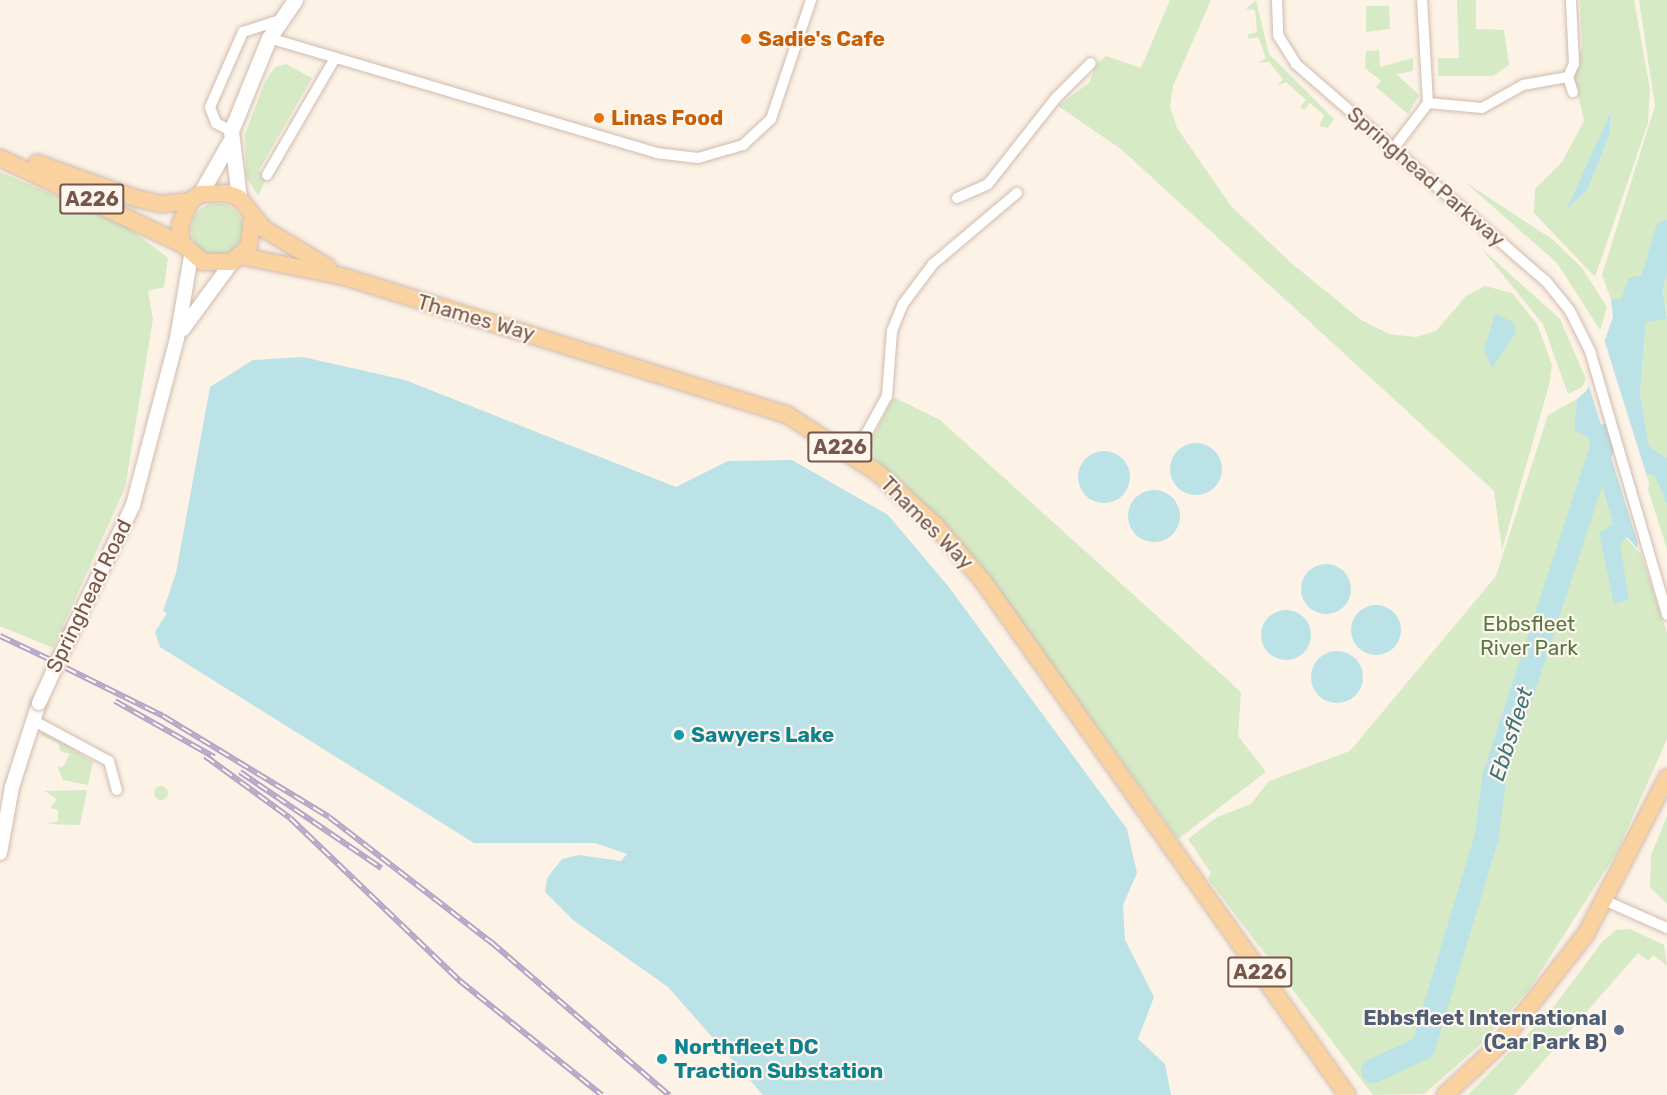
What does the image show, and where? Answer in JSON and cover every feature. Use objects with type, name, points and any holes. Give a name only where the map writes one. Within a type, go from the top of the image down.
[{"type":"main road","points":[[187,250],[180,225],[230,137],[269,38],[295,0]]},
{"type":"main road","points":[[230,137],[239,198]]},
{"type":"main road","name":"A226","points":[[0,147],[135,198],[161,204],[195,197],[239,198],[252,218],[345,277]]},
{"type":"main road","name":"A226","points":[[0,158],[218,265],[237,259]]},
{"type":"main road","points":[[237,259],[253,232],[252,218]]},
{"type":"main road","name":"Thames Way","points":[[237,259],[345,277],[786,414],[854,456],[914,504],[983,581],[1347,1095]]},
{"type":"main road","points":[[1445,1095],[1537,1002],[1606,901],[1667,778]]},
{"type":"street","points":[[269,38],[334,60],[656,153],[704,158],[743,145],[771,119],[811,0]]},
{"type":"street","name":"Springhead Parkway","points":[[1276,0],[1276,27],[1289,56],[1552,288],[1590,351],[1658,575]]},
{"type":"street","points":[[1393,149],[1428,103],[1422,0]]},
{"type":"street","points":[[1571,0],[1574,64],[1568,77],[1573,92]]},
{"type":"street","points":[[230,137],[216,123],[210,107],[243,32],[280,20]]},
{"type":"street","points":[[267,175],[334,60]]},
{"type":"street","points":[[957,198],[988,184],[1091,63]]},
{"type":"street","points":[[1428,103],[1482,108],[1523,85],[1568,77]]},
{"type":"street","points":[[854,456],[887,396],[892,335],[903,304],[933,264],[1017,193]]},
{"type":"street","name":"Springhead Road","points":[[0,853],[12,787],[39,703],[133,505],[177,338],[187,250]]},
{"type":"street","name":"Springhead Road","points":[[177,338],[237,259]]},
{"type":"street","points":[[1658,575],[1667,592]]},
{"type":"street","points":[[1658,575],[1667,615]]},
{"type":"street","points":[[34,721],[109,761],[117,790]]},
{"type":"street","points":[[1606,901],[1667,928]]},
{"type":"green space","points":[[1170,0],[1211,0],[1173,86],[1170,107],[1177,128],[1231,206],[1290,262],[1361,320],[1389,334],[1416,337],[1436,331],[1466,296],[1485,286],[1512,293],[1537,324],[1552,365],[1549,385],[1502,550],[1494,491],[1121,149],[1058,106],[1089,83],[1096,64],[1106,56],[1141,68]]},
{"type":"green space","points":[[1256,0],[1269,54],[1334,119],[1328,128],[1319,126],[1324,115],[1310,103],[1304,110],[1300,107],[1306,100],[1286,82],[1277,86],[1283,79],[1269,62],[1258,63],[1266,58],[1258,37],[1249,39],[1247,35],[1257,32],[1255,10],[1246,9]]},
{"type":"green space","points":[[1457,0],[1476,0],[1476,29],[1504,30],[1509,65],[1493,76],[1438,76],[1438,58],[1459,58]]},
{"type":"green space","points":[[1580,0],[1634,0],[1650,90],[1648,123],[1595,277],[1534,213],[1535,189],[1562,162],[1584,121],[1574,77],[1582,45]],"holes":[[[1611,113],[1610,133],[1588,189],[1565,212]]]},
{"type":"green space","points":[[1639,0],[1667,0],[1667,316],[1659,264],[1621,299],[1611,299],[1602,275],[1655,106]]},
{"type":"green space","points":[[1366,6],[1389,6],[1390,29],[1366,32]]},
{"type":"green space","points":[[1379,50],[1380,67],[1413,58],[1413,71],[1396,74],[1419,95],[1408,114],[1376,87],[1381,81],[1365,68],[1366,51]]},
{"type":"green space","points":[[286,64],[312,78],[259,170],[266,179],[258,196],[246,176],[245,134],[265,82],[275,67]]},
{"type":"green space","points":[[0,172],[125,225],[168,258],[164,287],[148,291],[153,319],[125,488],[53,648],[0,626]]},
{"type":"green space","points":[[1465,182],[1552,239],[1582,268],[1607,307],[1600,330],[1557,263]]},
{"type":"green space","points":[[217,203],[227,205],[235,211],[241,219],[243,229],[241,239],[235,247],[227,253],[217,255],[207,253],[199,247],[193,239],[191,229],[193,219],[199,211],[207,205]]},
{"type":"green space","points":[[1481,248],[1560,319],[1586,379],[1582,387],[1568,394],[1543,324]]},
{"type":"green space","points":[[1651,318],[1667,319],[1667,458],[1649,446],[1640,394],[1646,322]]},
{"type":"green space","points":[[893,397],[940,420],[1241,692],[1238,736],[1266,772],[1178,839],[986,573],[939,518],[874,459],[871,442]]},
{"type":"green space","name":"Ebbsfleet River Park","points":[[1577,399],[1574,429],[1588,436],[1613,524],[1641,554],[1667,633],[1667,739],[1617,852],[1530,988],[1482,1043],[1424,1094],[1373,1095],[1208,879],[1211,873],[1188,839],[1217,817],[1251,804],[1269,781],[1350,751],[1496,576],[1548,415]],"holes":[[[1619,566],[1629,600],[1614,604]]]},
{"type":"green space","points":[[1648,474],[1655,476],[1667,505],[1667,549],[1646,483]]},
{"type":"green space","points":[[43,730],[93,762],[88,785],[63,780],[57,766],[63,767],[70,754],[60,751],[59,744],[41,735]]},
{"type":"green space","points":[[161,786],[166,788],[168,793],[166,798],[161,800],[156,798],[154,793],[156,788]]},
{"type":"green space","points":[[87,790],[80,825],[47,824],[58,821],[58,810],[50,808],[57,799],[45,791]]},
{"type":"green space","points":[[1667,816],[1667,904],[1650,887],[1651,856]]},
{"type":"green space","points":[[1630,929],[1664,945],[1667,966],[1653,955],[1648,961],[1638,953],[1514,1095],[1468,1095],[1552,1009],[1602,942],[1616,930]]},
{"type":"water","points":[[1611,112],[1610,133],[1588,189],[1565,212]]},
{"type":"water","points":[[1659,264],[1667,319],[1646,322],[1640,394],[1649,446],[1667,458],[1667,505],[1655,476],[1648,474],[1637,548],[1627,537],[1620,544],[1629,600],[1614,604],[1599,533],[1613,524],[1588,437],[1574,430],[1577,399],[1587,390],[1613,317],[1611,299],[1621,299],[1629,278],[1644,275],[1647,265]]},
{"type":"water","points":[[1495,314],[1513,322],[1516,333],[1492,368],[1484,350]]},
{"type":"water","name":"Sawyers Lake","points":[[303,357],[405,380],[676,487],[728,461],[792,460],[888,515],[948,586],[1127,829],[1137,873],[1123,905],[1125,940],[1154,997],[1138,1039],[1165,1064],[1171,1095],[763,1095],[668,987],[573,920],[545,892],[547,878],[562,859],[579,855],[621,861],[627,854],[595,843],[474,843],[160,647],[155,632],[167,613],[163,611],[176,573],[210,387],[253,360]]},
{"type":"water","points":[[1196,443],[1206,445],[1214,451],[1220,459],[1222,469],[1220,479],[1214,487],[1206,493],[1196,495],[1186,493],[1178,487],[1172,479],[1170,469],[1172,459],[1178,451],[1186,445]]},
{"type":"water","points":[[1104,451],[1118,455],[1126,463],[1130,477],[1126,491],[1118,499],[1104,503],[1090,499],[1082,491],[1078,477],[1082,463],[1090,455]]},
{"type":"water","points":[[1154,490],[1164,492],[1172,498],[1178,506],[1180,516],[1178,526],[1172,534],[1164,540],[1154,542],[1144,540],[1136,534],[1130,526],[1128,516],[1130,506],[1136,498],[1144,492]]},
{"type":"water","points":[[1326,564],[1344,571],[1351,589],[1344,607],[1326,614],[1308,607],[1301,589],[1308,571]]},
{"type":"water","points":[[1376,605],[1390,609],[1397,616],[1401,630],[1397,644],[1390,651],[1376,655],[1362,651],[1355,644],[1351,630],[1355,616],[1362,609]]},
{"type":"water","points":[[1286,610],[1304,617],[1311,635],[1304,653],[1286,660],[1268,653],[1261,635],[1268,617]]},
{"type":"water","points":[[1332,651],[1342,651],[1351,655],[1359,663],[1363,677],[1359,691],[1351,699],[1342,703],[1332,703],[1323,699],[1315,691],[1311,682],[1311,672],[1315,663],[1323,655]]},
{"type":"pier","points":[[1603,336],[1649,483],[1640,550],[1587,380]]},
{"type":"waterway","name":"Ebbsfleet","points":[[1648,296],[1667,232]]},
{"type":"waterway","name":"Ebbsfleet","points":[[1373,1071],[1423,1048],[1487,836],[1494,778],[1606,436]]},
{"type":"railway","points":[[0,636],[51,660]]},
{"type":"railway","points":[[66,668],[163,716],[329,817],[491,942],[669,1095]]},
{"type":"railway","points":[[115,701],[214,757]]},
{"type":"railway","points":[[205,756],[290,818],[460,981],[602,1095]]},
{"type":"railway","points":[[240,772],[381,868]]},
{"type":"place","name":"Sadie's Cafe","points":[[746,39]]},
{"type":"place","name":"Linas Food","points":[[599,118]]},
{"type":"place","name":"Sawyers Lake","points":[[679,735]]},
{"type":"place","name":"Ebbsfleet International (Car Park B)","points":[[1619,1030]]},
{"type":"place","name":"Northfleet DC Traction Substation","points":[[662,1059]]}]
